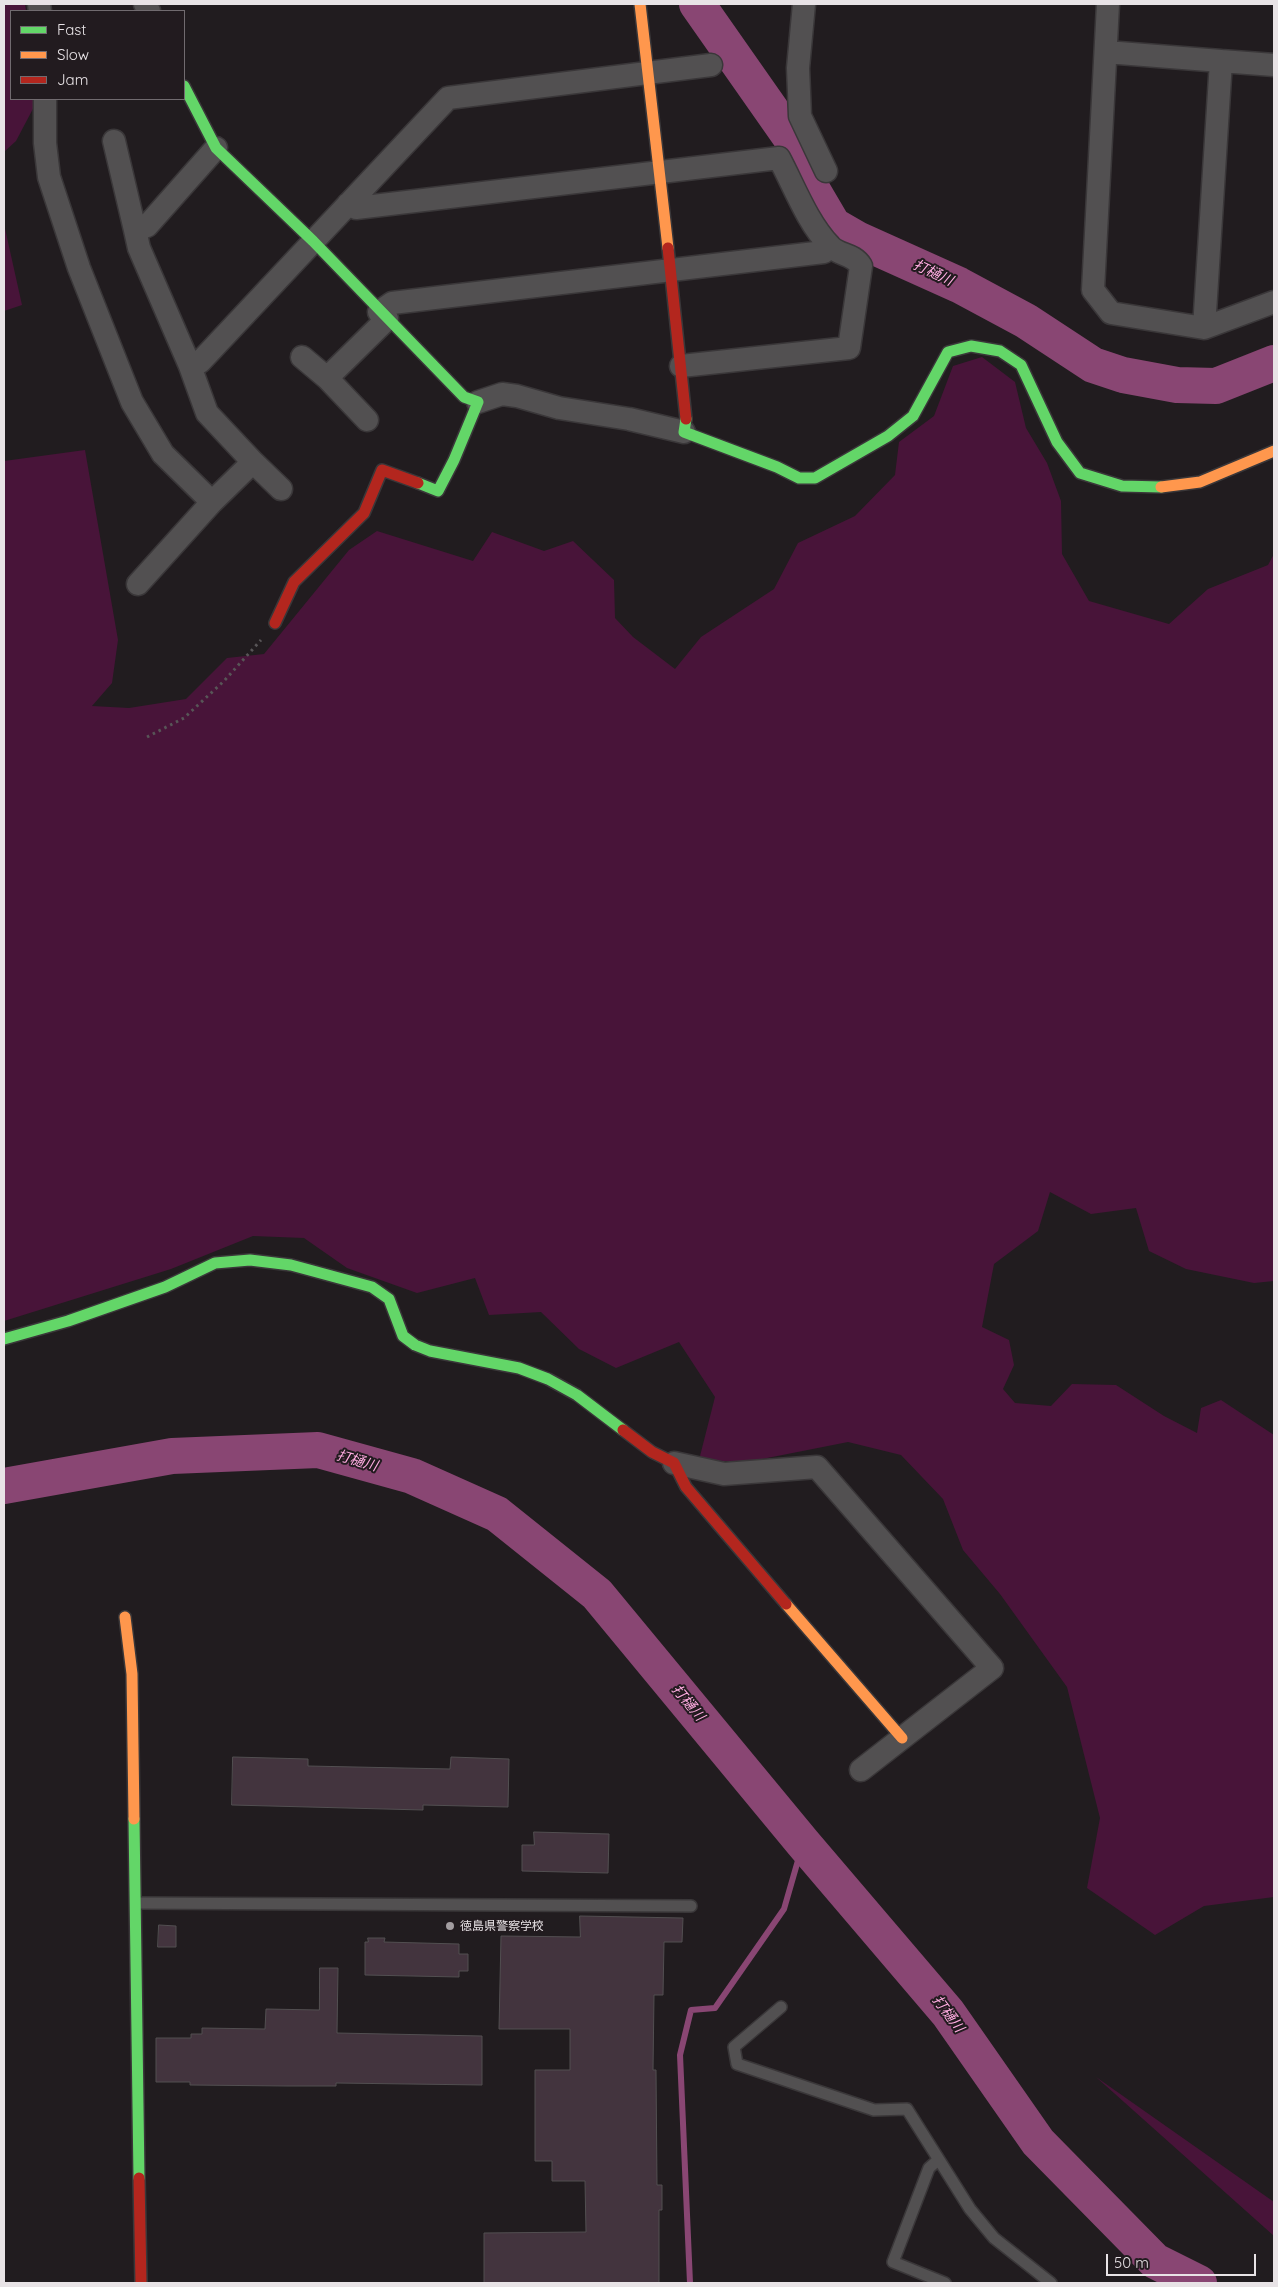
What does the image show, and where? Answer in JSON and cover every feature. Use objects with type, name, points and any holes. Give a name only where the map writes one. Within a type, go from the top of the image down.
[{"type":"street","points":[[640,4],[681,366],[686,423],[684,432]]},
{"type":"street","points":[[804,4],[798,68],[800,116],[826,171]]},
{"type":"street","points":[[1108,4],[1093,290],[1111,313],[1204,328],[1274,302]]},
{"type":"street","points":[[1106,52],[1274,64]]},
{"type":"street","points":[[1204,328],[1221,61]]},
{"type":"street","points":[[190,366],[200,362],[448,98],[711,65]]},
{"type":"street","points":[[185,88],[216,148],[313,241],[383,316],[464,397],[478,402],[502,394],[517,396],[559,408],[629,419],[684,432],[777,467],[800,478],[815,478],[888,436],[913,416],[948,352],[971,346],[1000,351],[1021,365],[1057,442],[1080,473],[1122,486],[1163,487],[1200,482],[1274,451]]},
{"type":"street","points":[[45,100],[45,143],[49,177],[79,268],[132,402],[163,454],[212,502]]},
{"type":"street","points":[[114,141],[139,248],[190,366],[207,413],[281,489]]},
{"type":"street","points":[[135,230],[146,226],[216,148]]},
{"type":"street","points":[[348,204],[356,208],[779,158],[810,217],[830,246],[856,258],[861,266],[849,348],[681,366]]},
{"type":"street","points":[[327,378],[383,316],[392,303],[824,252],[830,246]]},
{"type":"street","points":[[302,357],[327,378],[367,420]]},
{"type":"street","points":[[275,623],[294,582],[364,513],[382,470],[438,491],[454,460],[478,402]]},
{"type":"street","points":[[138,584],[212,502],[253,462]]},
{"type":"street","points":[[4,1339],[68,1321],[165,1287],[215,1263],[250,1260],[291,1265],[372,1287],[389,1299],[403,1336],[415,1345],[430,1351],[519,1368],[548,1379],[577,1396],[652,1452],[674,1463],[724,1474],[817,1467],[992,1668],[861,1770]]},
{"type":"street","points":[[674,1463],[686,1487],[902,1738]]},
{"type":"street","points":[[125,1617],[132,1674],[141,2283]]},
{"type":"lane","points":[[136,1903],[691,1906]]},
{"type":"lane","points":[[781,2007],[734,2047],[737,2064],[874,2110],[906,2110],[970,2209],[994,2238],[1051,2283]]},
{"type":"lane","points":[[938,2160],[929,2168],[893,2262],[945,2283]]},
{"type":"path","points":[[147,737],[184,718],[224,681],[275,623]]},
{"type":"shaded area","points":[[4,4],[25,4],[26,10],[10,10],[10,100],[35,100],[36,103],[16,141],[4,152]]},
{"type":"shaded area","points":[[4,224],[22,305],[4,311]]},
{"type":"shaded area","points":[[982,357],[1015,382],[1026,428],[1047,463],[1061,501],[1062,554],[1089,601],[1169,624],[1208,589],[1268,565],[1274,554],[1274,1281],[1254,1283],[1186,1269],[1149,1251],[1136,1208],[1091,1214],[1050,1192],[1038,1231],[994,1264],[982,1327],[1009,1340],[1014,1365],[1003,1389],[1015,1403],[1051,1406],[1072,1384],[1116,1385],[1164,1416],[1197,1433],[1201,1408],[1221,1400],[1274,1435],[1274,1897],[1204,1906],[1155,1935],[1087,1888],[1100,1818],[1067,1687],[1000,1594],[963,1550],[943,1499],[901,1455],[848,1442],[747,1462],[699,1460],[715,1397],[679,1342],[616,1368],[579,1349],[541,1312],[489,1315],[475,1278],[417,1293],[347,1268],[304,1238],[253,1236],[171,1269],[4,1321],[4,461],[85,450],[118,640],[112,683],[92,706],[129,708],[186,699],[227,658],[264,654],[349,550],[377,531],[473,561],[492,532],[544,551],[573,541],[614,580],[615,618],[633,637],[675,669],[701,637],[774,589],[798,543],[855,516],[895,475],[899,442],[934,416],[953,366]]},
{"type":"shaded area","points":[[1096,2077],[1274,2202],[1274,2236]]},
{"type":"building","points":[[233,1757],[308,1759],[308,1766],[450,1769],[451,1757],[509,1759],[508,1807],[423,1805],[423,1810],[232,1805]]},
{"type":"building","points":[[534,1832],[609,1834],[608,1873],[522,1871],[522,1845],[534,1845]]},
{"type":"building","points":[[580,1916],[683,1918],[682,1942],[664,1942],[663,1995],[654,1995],[653,2070],[656,2070],[657,2185],[662,2185],[662,2210],[659,2210],[659,2283],[484,2283],[484,2233],[586,2232],[585,2181],[552,2181],[552,2161],[535,2161],[535,2070],[570,2070],[570,2029],[499,2029],[501,1936],[580,1937]]},
{"type":"building","points":[[159,1925],[176,1926],[176,1947],[158,1947]]},
{"type":"building","points":[[368,1938],[385,1938],[384,1942],[459,1944],[459,1954],[468,1954],[468,1971],[459,1971],[459,1977],[365,1975],[365,1942],[368,1942]]},
{"type":"building","points":[[320,1968],[338,1968],[337,2033],[482,2036],[482,2085],[336,2083],[336,2086],[287,2086],[190,2085],[190,2082],[156,2082],[156,2038],[191,2038],[191,2034],[202,2034],[202,2028],[265,2029],[266,2009],[319,2010]]},
{"type":"waterway","name":"打樋川","points":[[697,4],[793,141],[813,191],[833,225],[859,240],[959,285],[1026,321],[1093,365],[1123,375],[1177,385],[1216,386],[1274,363]]},
{"type":"waterway","name":"打樋川","points":[[4,1486],[172,1456],[318,1450],[412,1476],[497,1514],[597,1594],[803,1843],[948,2013],[1038,2142],[1155,2261],[1199,2283]]},
{"type":"waterway","points":[[690,2283],[680,2055],[691,2010],[715,2008],[784,1909],[803,1843]]},
{"type":"traffic: fast","points":[[185,88],[216,148],[313,241],[464,397],[478,402],[454,460],[438,491],[418,483]]},
{"type":"traffic: fast","points":[[686,419],[684,432],[777,467],[799,478],[815,478],[888,436],[913,416],[948,352],[971,346],[1000,351],[1021,365],[1057,442],[1080,473],[1122,486],[1161,487]]},
{"type":"traffic: fast","points":[[4,1339],[68,1321],[165,1287],[215,1263],[250,1260],[291,1265],[372,1287],[389,1299],[403,1336],[415,1345],[430,1351],[519,1368],[548,1379],[577,1395],[623,1430]]},
{"type":"traffic: fast","points":[[134,1819],[139,2178]]},
{"type":"traffic: slow","points":[[640,4],[668,248]]},
{"type":"traffic: slow","points":[[1161,487],[1200,482],[1274,451]]},
{"type":"traffic: slow","points":[[786,1604],[902,1738]]},
{"type":"traffic: slow","points":[[125,1617],[132,1674],[134,1819]]},
{"type":"traffic: jam","points":[[668,248],[686,419]]},
{"type":"traffic: jam","points":[[275,623],[294,582],[364,513],[382,470],[418,483]]},
{"type":"traffic: jam","points":[[623,1430],[652,1452],[674,1463],[686,1487],[786,1604]]},
{"type":"traffic: jam","points":[[139,2178],[141,2283]]},
{"type":"place","name":"徳島県警察学校","points":[[450,1926]]}]
